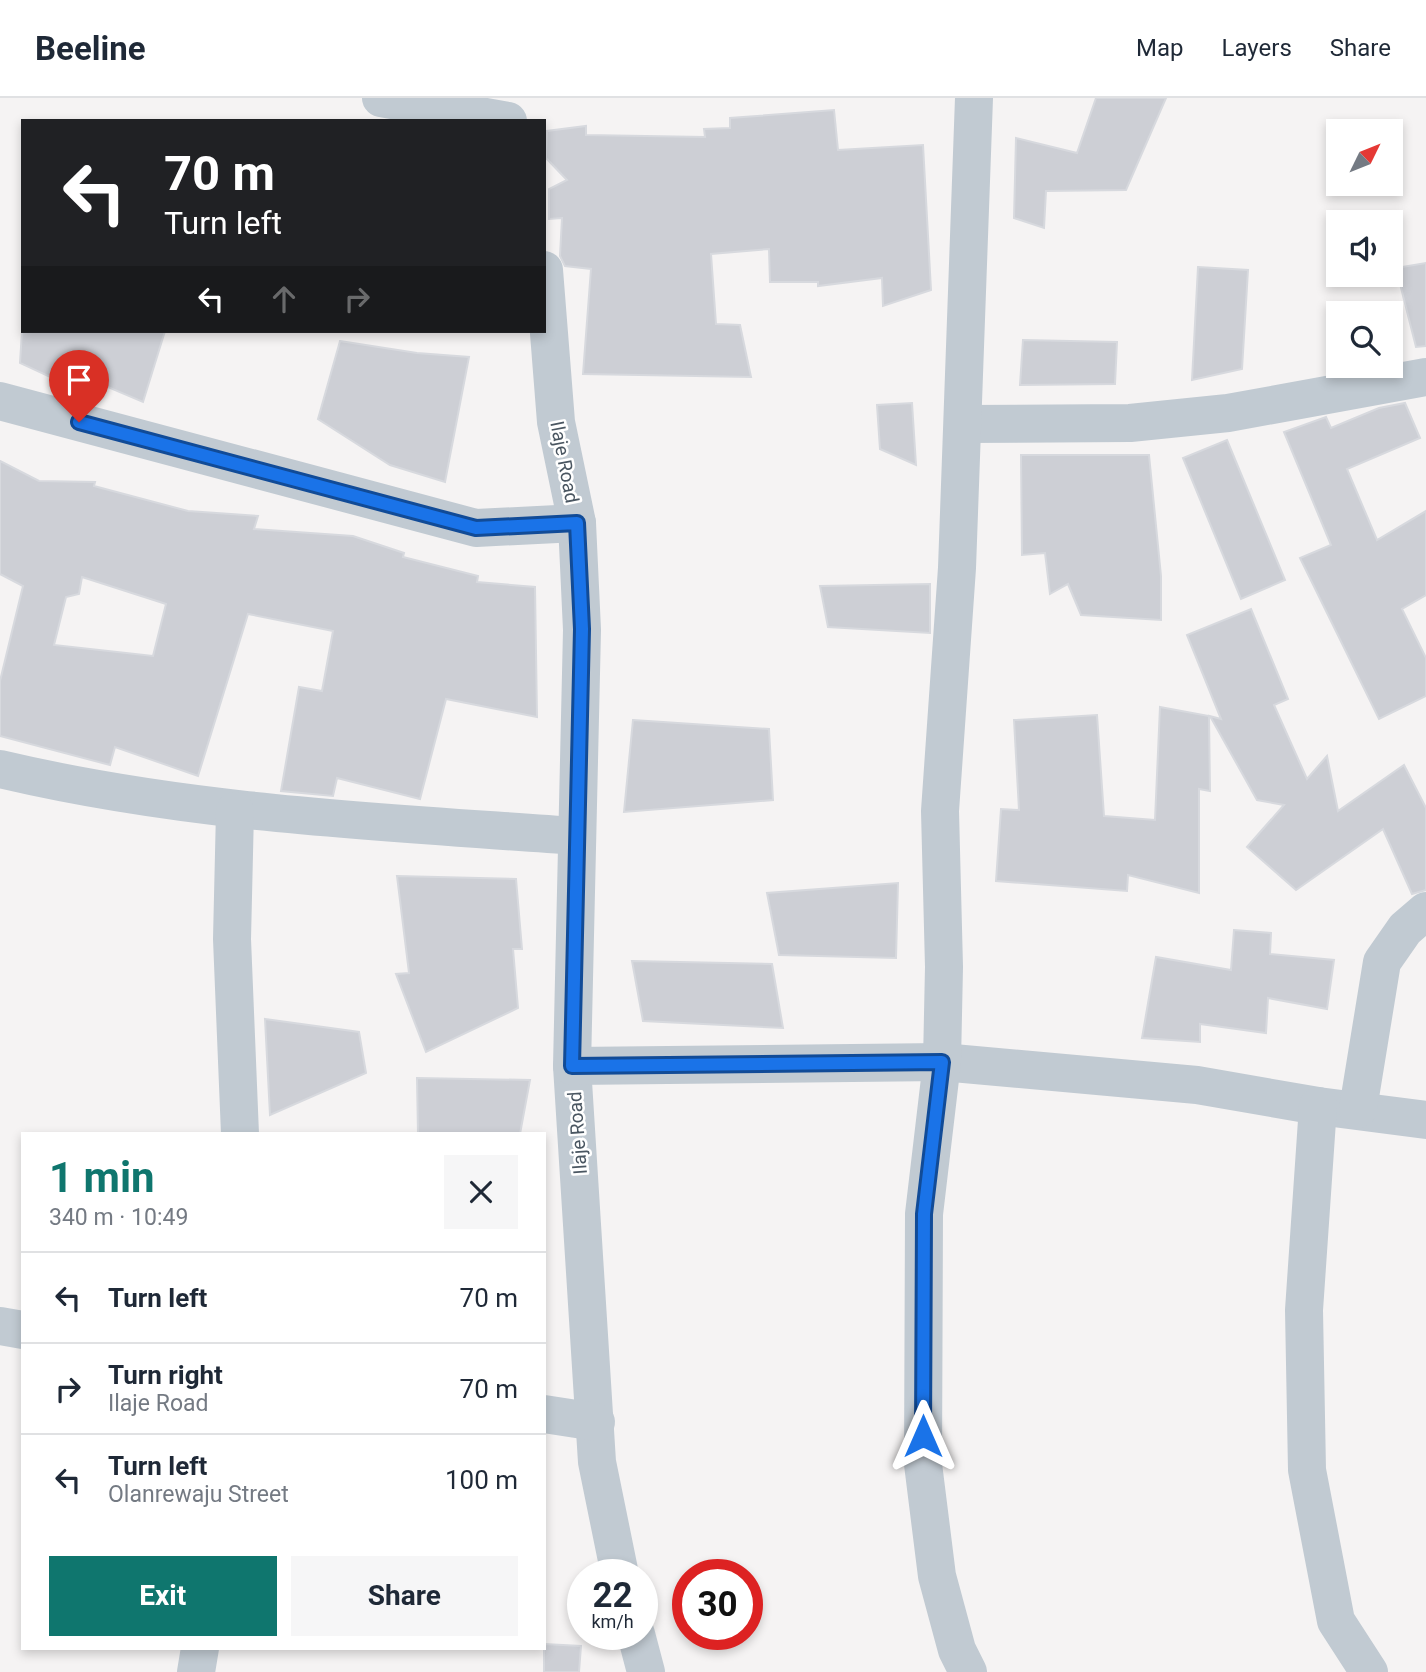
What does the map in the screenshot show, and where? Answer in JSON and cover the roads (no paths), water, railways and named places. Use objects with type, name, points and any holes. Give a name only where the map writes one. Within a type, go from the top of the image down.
[{"type":"street","points":[[381,98],[498,119]]},
{"type":"street","points":[[520,98],[522,119]]},
{"type":"street","points":[[968,1672],[957,1650],[937,1576],[923,1464],[924,1214],[942,1062],[944,967],[940,811],[957,568],[974,98]]},
{"type":"street","name":"Ilaje Road","points":[[546,295],[556,422],[577,523],[582,629],[572,1066],[597,1462],[617,1559]]},
{"type":"street","points":[[963,425],[1130,423],[1228,414],[1426,377]]},
{"type":"street","points":[[0,401],[476,528],[577,523]]},
{"type":"street","points":[[0,769],[53,782],[235,811],[577,836]]},
{"type":"street","points":[[235,811],[232,939],[240,1132]]},
{"type":"street","points":[[1358,1109],[1382,962],[1405,929],[1426,911]]},
{"type":"street","points":[[572,1066],[942,1062],[1197,1085],[1318,1106],[1358,1109],[1426,1120]]},
{"type":"street","points":[[1318,1106],[1304,1310],[1307,1470],[1336,1621],[1369,1672]]},
{"type":"street","points":[[0,1326],[21,1330]]},
{"type":"street","points":[[546,1414],[596,1422]]},
{"type":"street","points":[[196,1672],[201,1650]]},
{"type":"street","points":[[640,1650],[646,1672]]}]
